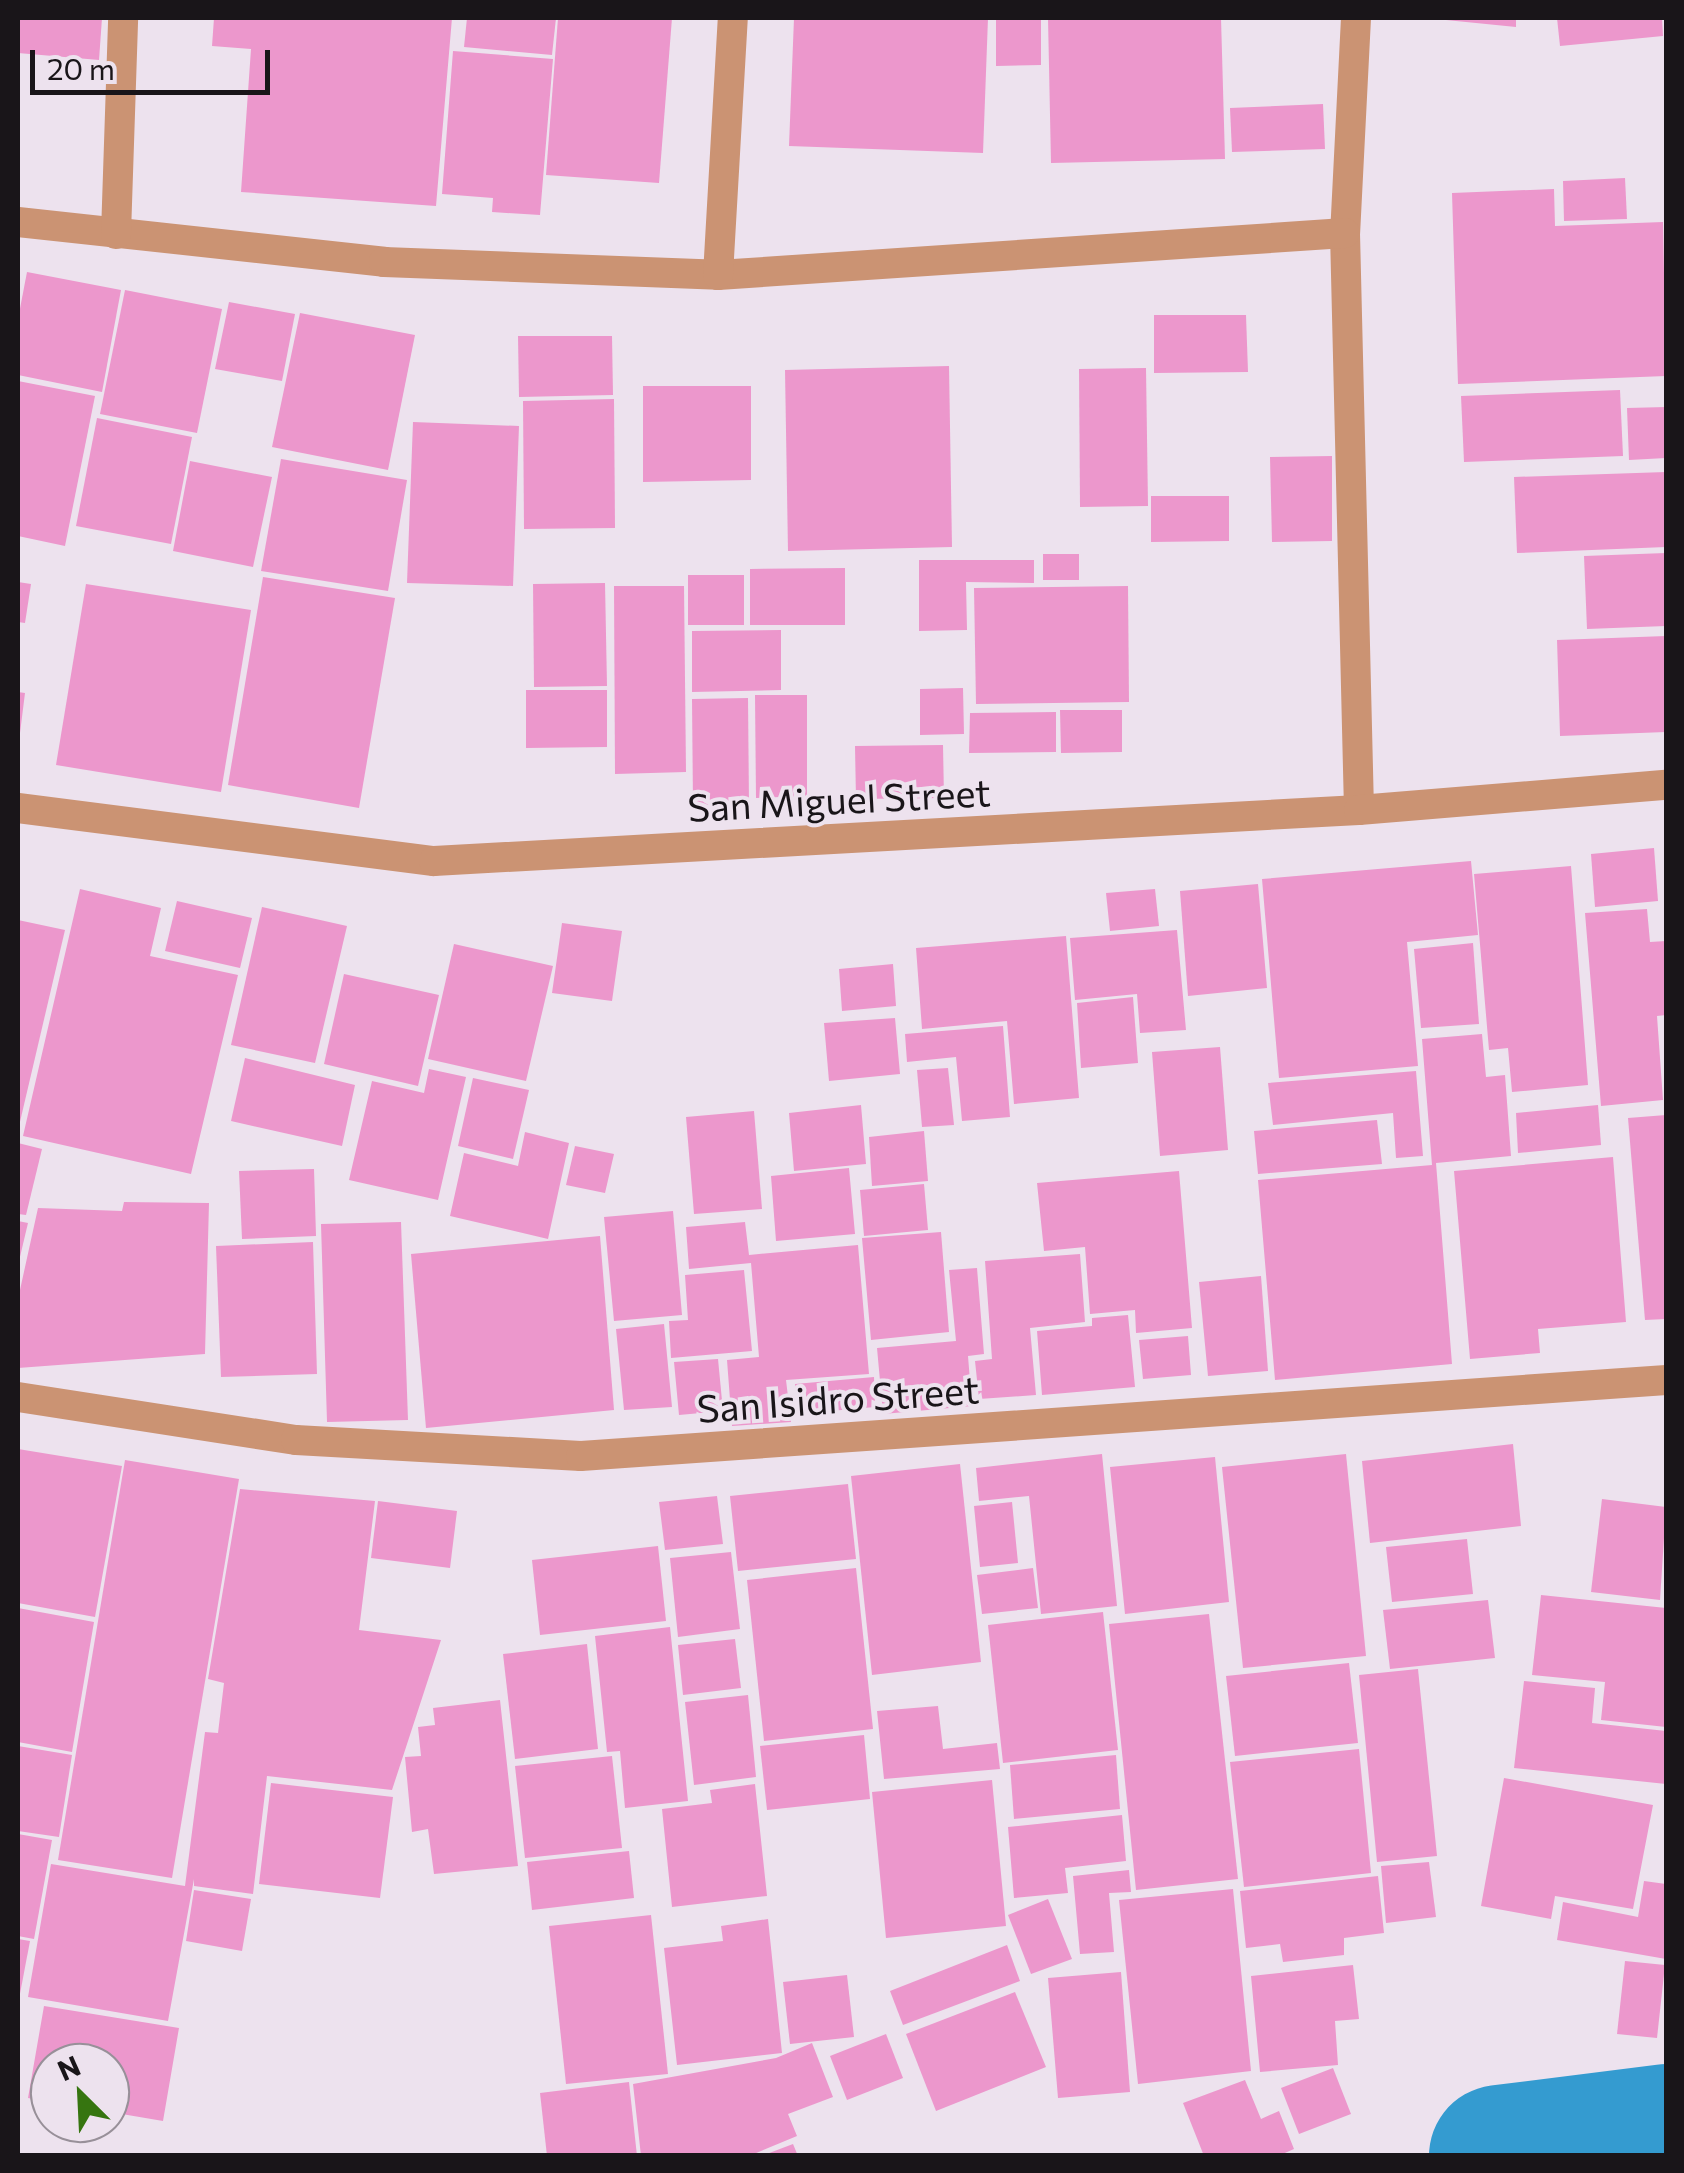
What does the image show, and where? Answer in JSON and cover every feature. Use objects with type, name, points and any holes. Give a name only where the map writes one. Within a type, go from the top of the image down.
[{"type":"street","points":[[116,234],[123,18]]},
{"type":"street","points":[[718,275],[734,18]]},
{"type":"street","points":[[1356,18],[1345,233],[1359,810]]},
{"type":"street","points":[[18,222],[384,262],[718,275],[1345,233]]},
{"type":"street","name":"San Miguel Street","points":[[18,808],[434,861],[1359,810],[1666,784]]},
{"type":"street","name":"San Isidro Street","points":[[18,1397],[296,1440],[581,1456],[1666,1380]]},
{"type":"building","points":[[18,18],[102,18],[99,60],[18,53]]},
{"type":"building","points":[[214,18],[452,18],[436,206],[241,192],[251,49],[212,46]]},
{"type":"building","points":[[467,18],[556,18],[552,55],[464,47]]},
{"type":"building","points":[[558,18],[672,18],[659,183],[546,175]]},
{"type":"building","points":[[794,18],[988,18],[983,153],[789,146]]},
{"type":"building","points":[[996,18],[1041,18],[1041,65],[996,66]]},
{"type":"building","points":[[1048,18],[1221,18],[1225,159],[1051,163]]},
{"type":"building","points":[[1426,18],[1516,18],[1516,27]]},
{"type":"building","points":[[1557,18],[1662,18],[1663,36],[1560,46]]},
{"type":"building","points":[[453,51],[553,59],[540,215],[492,212],[493,198],[442,194]]},
{"type":"building","points":[[1323,104],[1325,149],[1232,152],[1230,108]]},
{"type":"building","points":[[1625,178],[1627,219],[1564,221],[1563,181]]},
{"type":"building","points":[[1554,189],[1555,226],[1663,222],[1666,376],[1458,384],[1452,193]]},
{"type":"building","points":[[27,272],[121,290],[102,392],[18,375],[18,319]]},
{"type":"building","points":[[125,290],[222,309],[197,433],[100,414]]},
{"type":"building","points":[[229,302],[295,314],[282,381],[215,369]]},
{"type":"building","points":[[300,313],[415,335],[388,470],[272,447]]},
{"type":"building","points":[[1154,315],[1246,315],[1248,372],[1154,373]]},
{"type":"building","points":[[518,336],[612,336],[613,395],[519,397]]},
{"type":"building","points":[[949,366],[952,547],[788,551],[785,370]]},
{"type":"building","points":[[1146,368],[1148,506],[1080,507],[1079,369]]},
{"type":"building","points":[[18,381],[95,396],[65,546],[18,536]]},
{"type":"building","points":[[643,386],[751,386],[751,480],[643,482]]},
{"type":"building","points":[[1620,390],[1623,456],[1464,462],[1461,396]]},
{"type":"building","points":[[614,399],[615,528],[524,529],[523,401]]},
{"type":"building","points":[[1666,407],[1666,458],[1629,460],[1627,408]]},
{"type":"building","points":[[97,418],[192,437],[171,544],[76,526]]},
{"type":"building","points":[[413,422],[519,426],[513,586],[407,583]]},
{"type":"building","points":[[1332,456],[1332,541],[1272,542],[1270,457]]},
{"type":"building","points":[[281,459],[407,480],[388,591],[261,571]]},
{"type":"building","points":[[190,461],[272,477],[253,567],[173,551]]},
{"type":"building","points":[[1666,472],[1666,547],[1517,553],[1514,477]]},
{"type":"building","points":[[1151,496],[1229,496],[1229,541],[1151,542]]},
{"type":"building","points":[[1666,553],[1666,626],[1587,629],[1584,556]]},
{"type":"building","points":[[1043,554],[1079,554],[1079,580],[1043,580]]},
{"type":"building","points":[[919,560],[1034,560],[1034,583],[966,582],[967,630],[919,631]]},
{"type":"building","points":[[845,568],[845,625],[750,625],[750,569]]},
{"type":"building","points":[[688,575],[744,575],[744,625],[688,625]]},
{"type":"building","points":[[263,577],[395,598],[359,808],[228,785]]},
{"type":"building","points":[[18,582],[31,584],[25,623],[18,622]]},
{"type":"building","points":[[605,583],[607,686],[534,687],[533,584]]},
{"type":"building","points":[[86,584],[251,610],[221,792],[56,765]]},
{"type":"building","points":[[614,586],[684,586],[686,772],[615,774]]},
{"type":"building","points":[[1128,586],[1129,702],[976,704],[974,588]]},
{"type":"building","points":[[781,630],[781,690],[692,692],[692,631]]},
{"type":"building","points":[[1666,636],[1666,732],[1560,736],[1557,640]]},
{"type":"building","points":[[963,688],[964,734],[920,735],[920,689]]},
{"type":"building","points":[[526,690],[607,690],[607,747],[526,748]]},
{"type":"building","points":[[18,692],[25,693],[20,733],[18,733]]},
{"type":"building","points":[[755,695],[807,695],[807,796],[756,798]]},
{"type":"building","points":[[748,698],[749,805],[693,805],[692,699]]},
{"type":"building","points":[[1060,710],[1122,710],[1122,752],[1061,753]]},
{"type":"building","points":[[1056,712],[1056,752],[969,753],[970,713]]},
{"type":"building","points":[[943,745],[944,798],[856,799],[855,746]]},
{"type":"building","points":[[1654,848],[1658,901],[1595,907],[1591,854]]},
{"type":"building","points":[[1471,861],[1478,935],[1407,942],[1418,1066],[1279,1078],[1262,879]]},
{"type":"building","points":[[1571,866],[1588,1085],[1512,1092],[1508,1048],[1489,1050],[1474,874]]},
{"type":"building","points":[[1258,884],[1267,988],[1188,996],[1180,891]]},
{"type":"building","points":[[80,889],[161,908],[150,956],[238,975],[191,1174],[23,1136]]},
{"type":"building","points":[[1155,889],[1159,926],[1110,931],[1106,893]]},
{"type":"building","points":[[177,901],[252,918],[240,968],[165,951]]},
{"type":"building","points":[[262,907],[347,926],[315,1063],[231,1045]]},
{"type":"building","points":[[1647,909],[1650,942],[1666,941],[1666,1015],[1657,1016],[1663,1100],[1601,1106],[1585,913]]},
{"type":"building","points":[[18,920],[65,930],[19,1126],[18,1126]]},
{"type":"building","points":[[562,923],[622,931],[612,1001],[552,993]]},
{"type":"building","points":[[1177,930],[1186,1030],[1140,1033],[1137,994],[1075,1000],[1070,938]]},
{"type":"building","points":[[1066,936],[1079,1098],[1014,1104],[1007,1021],[922,1029],[916,948]]},
{"type":"building","points":[[1473,943],[1479,1024],[1421,1028],[1414,949]]},
{"type":"building","points":[[454,944],[553,966],[526,1081],[428,1059]]},
{"type":"building","points":[[893,964],[896,1006],[842,1011],[839,969]]},
{"type":"building","points":[[344,974],[439,995],[418,1086],[324,1064]]},
{"type":"building","points":[[1133,997],[1138,1063],[1081,1068],[1077,1003]]},
{"type":"building","points":[[895,1018],[900,1074],[829,1081],[824,1023]]},
{"type":"building","points":[[1003,1026],[1010,1117],[962,1121],[956,1057],[907,1062],[905,1034]]},
{"type":"building","points":[[1482,1034],[1486,1077],[1505,1075],[1511,1156],[1436,1163],[1452,1364],[1275,1380],[1258,1180],[1432,1165],[1422,1039]]},
{"type":"building","points":[[1220,1047],[1228,1150],[1160,1156],[1152,1052]]},
{"type":"building","points":[[245,1058],[355,1085],[342,1146],[231,1121]]},
{"type":"building","points":[[948,1068],[954,1125],[922,1127],[917,1070]]},
{"type":"building","points":[[429,1069],[466,1077],[438,1200],[349,1180],[372,1081],[424,1093]]},
{"type":"building","points":[[1416,1071],[1423,1156],[1396,1158],[1393,1113],[1273,1125],[1268,1083]]},
{"type":"building","points":[[473,1078],[529,1090],[513,1159],[458,1146]]},
{"type":"building","points":[[861,1105],[866,1164],[794,1171],[789,1113]]},
{"type":"building","points":[[1598,1105],[1601,1145],[1518,1153],[1516,1113]]},
{"type":"building","points":[[754,1111],[762,1209],[694,1214],[686,1117]]},
{"type":"building","points":[[1666,1115],[1666,1319],[1645,1320],[1628,1118]]},
{"type":"building","points":[[1377,1120],[1382,1164],[1258,1174],[1254,1131]]},
{"type":"building","points":[[924,1131],[928,1181],[872,1186],[869,1137]]},
{"type":"building","points":[[525,1132],[569,1143],[548,1239],[450,1216],[464,1153],[518,1166]]},
{"type":"building","points":[[18,1143],[42,1149],[26,1215],[18,1214]]},
{"type":"building","points":[[575,1146],[614,1154],[605,1193],[566,1185]]},
{"type":"building","points":[[1613,1157],[1626,1322],[1538,1329],[1540,1353],[1470,1359],[1454,1171]]},
{"type":"building","points":[[849,1168],[855,1234],[776,1241],[771,1176]]},
{"type":"building","points":[[314,1169],[316,1236],[242,1239],[239,1171]]},
{"type":"building","points":[[1179,1171],[1192,1328],[1136,1333],[1135,1310],[1090,1314],[1085,1247],[1044,1251],[1037,1183]]},
{"type":"building","points":[[924,1184],[928,1230],[864,1236],[860,1190]]},
{"type":"building","points":[[124,1202],[209,1203],[205,1354],[18,1368],[18,1299],[38,1208],[122,1211]]},
{"type":"building","points":[[673,1211],[682,1315],[614,1321],[604,1217]]},
{"type":"building","points":[[18,1221],[28,1223],[19,1261],[18,1261]]},
{"type":"building","points":[[401,1222],[408,1420],[327,1422],[321,1224]]},
{"type":"building","points":[[745,1222],[749,1255],[858,1245],[869,1374],[786,1380],[791,1422],[732,1426],[727,1360],[759,1357],[751,1263],[689,1269],[686,1227]]},
{"type":"building","points":[[941,1232],[949,1332],[871,1340],[862,1238]]},
{"type":"building","points":[[600,1236],[614,1410],[426,1428],[411,1254]]},
{"type":"building","points":[[313,1242],[317,1374],[221,1377],[216,1246]]},
{"type":"building","points":[[1080,1254],[1085,1322],[1030,1328],[1036,1395],[979,1399],[975,1361],[992,1359],[985,1261]]},
{"type":"building","points":[[977,1268],[984,1354],[968,1356],[972,1406],[883,1414],[877,1348],[956,1341],[949,1270]]},
{"type":"building","points":[[744,1270],[752,1351],[671,1358],[669,1321],[688,1320],[685,1275]]},
{"type":"building","points":[[1261,1276],[1268,1371],[1208,1376],[1199,1282]]},
{"type":"building","points":[[1128,1315],[1135,1387],[1042,1395],[1037,1331],[1092,1326],[1092,1318]]},
{"type":"building","points":[[664,1324],[672,1407],[624,1410],[616,1329]]},
{"type":"building","points":[[1188,1336],[1191,1375],[1143,1379],[1139,1340]]},
{"type":"building","points":[[718,1359],[723,1411],[679,1415],[674,1362]]},
{"type":"building","points":[[874,1377],[875,1407],[797,1414],[795,1384]]},
{"type":"building","points":[[1513,1444],[1521,1526],[1370,1543],[1362,1461]]},
{"type":"building","points":[[18,1449],[122,1466],[95,1617],[18,1603]]},
{"type":"building","points":[[1102,1454],[1117,1606],[1041,1614],[1029,1496],[979,1501],[976,1468]]},
{"type":"building","points":[[1346,1454],[1366,1656],[1243,1668],[1222,1467]]},
{"type":"building","points":[[1215,1457],[1229,1602],[1125,1614],[1110,1467]]},
{"type":"building","points":[[125,1460],[239,1479],[172,1878],[58,1860]]},
{"type":"building","points":[[960,1464],[981,1662],[872,1675],[851,1476]]},
{"type":"building","points":[[848,1484],[856,1559],[738,1571],[730,1496]]},
{"type":"building","points":[[240,1489],[375,1501],[359,1630],[441,1640],[392,1790],[267,1776],[253,1894],[194,1886],[194,1879],[168,2021],[28,1997],[51,1864],[185,1886],[205,1732],[218,1733],[224,1683],[208,1679]]},
{"type":"building","points":[[717,1496],[723,1544],[665,1550],[659,1502]]},
{"type":"building","points":[[1602,1499],[1666,1507],[1660,1600],[1591,1592]]},
{"type":"building","points":[[378,1501],[457,1511],[450,1568],[371,1558]]},
{"type":"building","points":[[1012,1502],[1018,1563],[980,1567],[974,1506]]},
{"type":"building","points":[[1467,1539],[1473,1594],[1392,1602],[1386,1547]]},
{"type":"building","points":[[658,1546],[666,1621],[540,1635],[532,1560]]},
{"type":"building","points":[[731,1552],[740,1629],[678,1637],[670,1558]]},
{"type":"building","points":[[856,1568],[873,1729],[764,1741],[747,1580]]},
{"type":"building","points":[[1033,1568],[1038,1608],[982,1614],[977,1575]]},
{"type":"building","points":[[1541,1595],[1666,1608],[1666,1727],[1601,1720],[1605,1682],[1532,1675]]},
{"type":"building","points":[[1488,1600],[1495,1658],[1390,1669],[1383,1610]]},
{"type":"building","points":[[18,1608],[94,1622],[72,1752],[18,1742]]},
{"type":"building","points":[[1103,1612],[1118,1750],[1003,1763],[988,1625]]},
{"type":"building","points":[[1209,1614],[1238,1879],[1136,1890],[1109,1624]]},
{"type":"building","points":[[670,1627],[688,1801],[625,1808],[620,1751],[607,1752],[595,1636]]},
{"type":"building","points":[[735,1639],[741,1688],[683,1695],[678,1645]]},
{"type":"building","points":[[587,1644],[598,1749],[515,1759],[503,1654]]},
{"type":"building","points":[[1349,1663],[1358,1743],[1235,1756],[1226,1676]]},
{"type":"building","points":[[1418,1669],[1437,1856],[1377,1862],[1359,1675]]},
{"type":"building","points":[[1524,1681],[1595,1688],[1592,1723],[1666,1731],[1666,1784],[1514,1768]]},
{"type":"building","points":[[748,1695],[756,1777],[694,1785],[685,1702]]},
{"type":"building","points":[[500,1700],[518,1866],[434,1874],[428,1829],[412,1832],[405,1757],[421,1756],[418,1727],[435,1725],[433,1708]]},
{"type":"building","points":[[938,1706],[943,1749],[997,1743],[1000,1769],[884,1779],[877,1711]]},
{"type":"building","points":[[864,1735],[870,1799],[767,1810],[760,1746]]},
{"type":"building","points":[[18,1746],[72,1755],[59,1837],[18,1831]]},
{"type":"building","points":[[1359,1749],[1371,1873],[1244,1887],[1230,1762]]},
{"type":"building","points":[[1116,1755],[1120,1809],[1014,1819],[1010,1765]]},
{"type":"building","points":[[612,1756],[622,1848],[525,1858],[515,1766]]},
{"type":"building","points":[[1504,1778],[1653,1805],[1633,1909],[1555,1896],[1551,1919],[1481,1906]]},
{"type":"building","points":[[992,1780],[1006,1926],[886,1938],[872,1792]]},
{"type":"building","points":[[271,1783],[393,1797],[380,1898],[259,1884]]},
{"type":"building","points":[[755,1784],[767,1896],[672,1907],[662,1809],[712,1803],[710,1790]]},
{"type":"building","points":[[1122,1815],[1126,1861],[1065,1868],[1068,1893],[1014,1898],[1008,1827]]},
{"type":"building","points":[[18,1834],[52,1840],[34,1939],[18,1936]]},
{"type":"building","points":[[629,1851],[634,1898],[532,1910],[527,1862]]},
{"type":"building","points":[[1429,1862],[1436,1917],[1386,1923],[1381,1866]]},
{"type":"building","points":[[1129,1870],[1131,1892],[1109,1893],[1114,1952],[1080,1954],[1073,1876]]},
{"type":"building","points":[[1378,1876],[1384,1933],[1344,1938],[1344,1955],[1283,1962],[1280,1944],[1246,1948],[1240,1891]]},
{"type":"building","points":[[1644,1881],[1666,1884],[1666,1959],[1557,1940],[1563,1902],[1638,1917]]},
{"type":"building","points":[[1233,1889],[1251,2071],[1138,2084],[1119,1900]]},
{"type":"building","points":[[194,1890],[251,1899],[242,1951],[186,1941]]},
{"type":"building","points":[[1048,1899],[1072,1959],[1031,1974],[1008,1915]]},
{"type":"building","points":[[651,1915],[668,2074],[566,2084],[549,1926]]},
{"type":"building","points":[[768,1919],[782,2053],[677,2065],[664,1948],[723,1941],[721,1926]]},
{"type":"building","points":[[18,1939],[30,1941],[19,1999],[18,1999]]},
{"type":"building","points":[[1007,1945],[1020,1981],[903,2025],[890,1991]]},
{"type":"building","points":[[1625,1961],[1665,1965],[1657,2038],[1617,2034]]},
{"type":"building","points":[[1353,1965],[1359,2019],[1335,2021],[1338,2065],[1260,2072],[1251,1976]]},
{"type":"building","points":[[1121,1972],[1130,2092],[1058,2098],[1048,1978]]},
{"type":"building","points":[[847,1975],[854,2037],[790,2044],[783,1982]]},
{"type":"building","points":[[1015,1992],[1046,2067],[936,2111],[906,2034]]},
{"type":"building","points":[[44,2006],[179,2028],[163,2121],[130,2115],[130,2043],[38,2043]]},
{"type":"building","points":[[886,2034],[903,2078],[847,2100],[830,2056]]},
{"type":"building","points":[[812,2043],[833,2097],[788,2114],[797,2136],[749,2156],[641,2156],[633,2084],[776,2058]]},
{"type":"building","points":[[1333,2068],[1351,2114],[1299,2134],[1281,2088]]},
{"type":"building","points":[[1245,2080],[1261,2119],[1279,2111],[1294,2149],[1278,2156],[1204,2156],[1183,2103]]},
{"type":"building","points":[[629,2082],[637,2156],[547,2156],[540,2093]]},
{"type":"building","points":[[793,2144],[798,2156],[764,2156],[764,2155]]},
{"type":"waterway","points":[[1500,2156],[1666,2135]]}]
